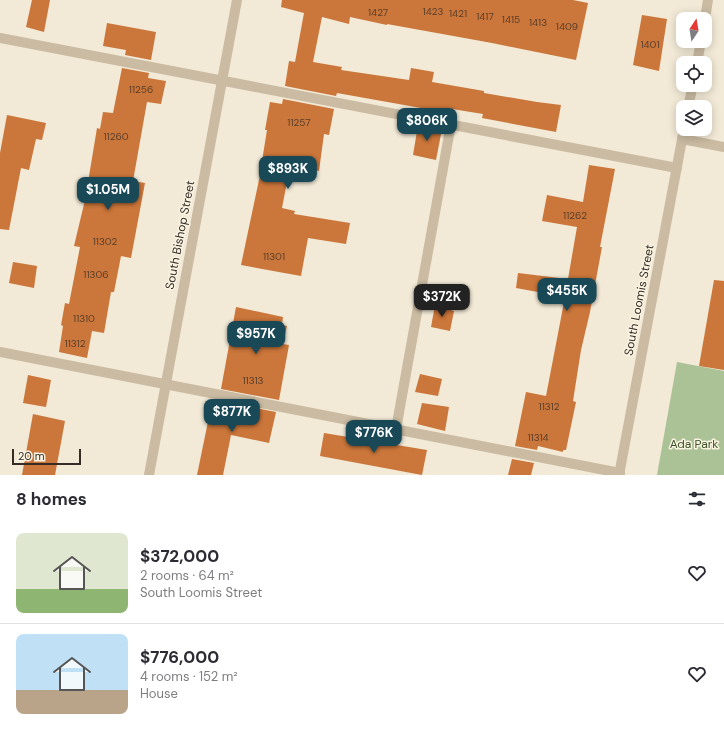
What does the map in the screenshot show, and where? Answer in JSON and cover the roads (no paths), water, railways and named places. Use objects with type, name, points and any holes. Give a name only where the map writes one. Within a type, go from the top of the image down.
[{"type":"street","name":"South Bishop Street","points":[[148,475],[237,0]]},
{"type":"street","points":[[706,12],[708,0]]},
{"type":"street","points":[[0,38],[677,168]]},
{"type":"street","points":[[396,429],[451,124]]},
{"type":"street","name":"South Loomis Street","points":[[620,474],[683,136]]},
{"type":"street","points":[[689,136],[724,147]]},
{"type":"street","points":[[0,352],[620,474]]},
{"type":"park label","name":"Ada Park","points":[[694,444]]}]
